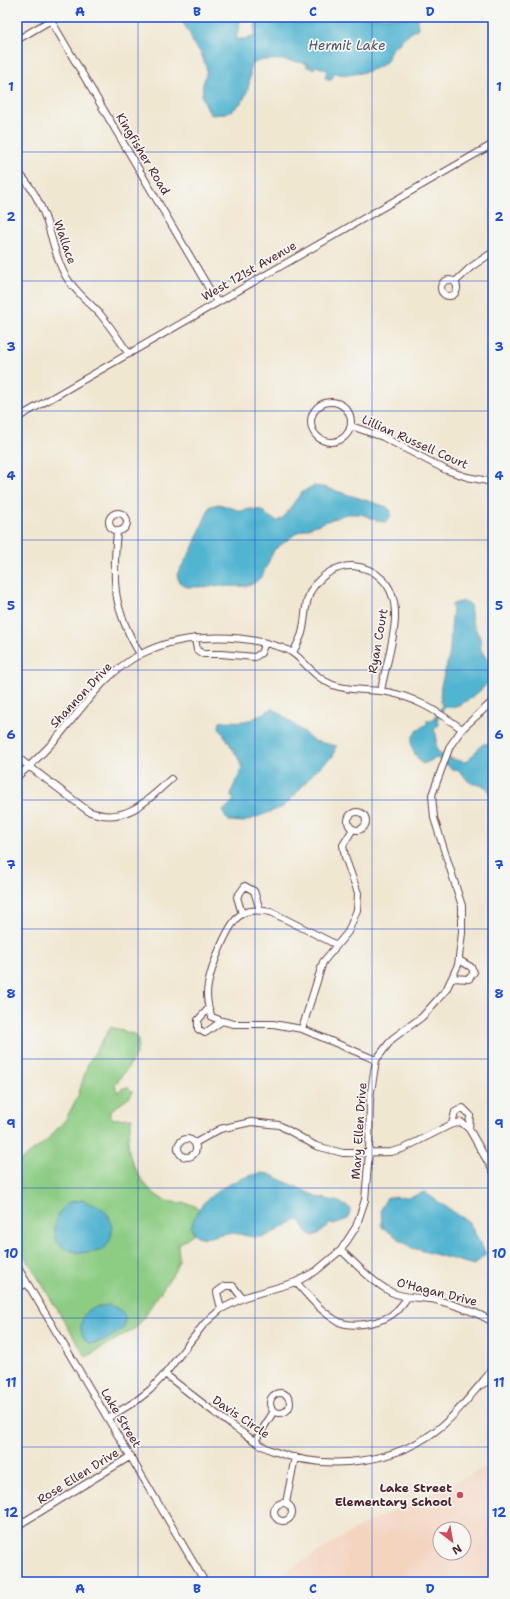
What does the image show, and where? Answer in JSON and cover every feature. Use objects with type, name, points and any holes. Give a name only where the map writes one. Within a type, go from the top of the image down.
[{"type":"street","points":[[17,40],[50,18]]},
{"type":"street","name":"Kingfisher Road","points":[[50,18],[217,302]]},
{"type":"street","name":"West 121st Avenue","points":[[17,418],[493,144]]},
{"type":"street","name":"Wallace","points":[[17,170],[33,193],[42,210],[58,259],[66,276],[78,293],[110,326],[129,354]]},
{"type":"street","points":[[455,282],[471,267],[493,252]]},
{"type":"street","name":"Lillian Russell Court","points":[[334,402],[346,408],[352,420],[351,426],[349,432],[344,438],[332,442],[319,438],[312,427],[311,420],[316,408],[322,404],[334,402]]},
{"type":"street","name":"Lillian Russell Court","points":[[351,426],[383,437],[446,470],[467,477],[493,482]]},
{"type":"street","points":[[117,532],[114,578],[118,607],[128,634],[140,654]]},
{"type":"street","name":"Ryan Court","points":[[293,652],[302,633],[308,598],[318,581],[325,575],[344,567],[353,566],[377,574],[388,586],[396,603],[396,621],[381,691]]},
{"type":"street","name":"Shannon Drive","points":[[17,777],[56,739],[82,707],[111,677],[140,654],[166,644],[195,638],[227,637],[265,642],[284,648],[293,652],[312,672],[331,685],[357,691],[381,691],[415,701],[430,708],[462,729]]},
{"type":"street","points":[[195,638],[197,650],[203,654],[255,657],[261,653],[265,642]]},
{"type":"street","name":"Mary Ellen Drive","points":[[108,1418],[136,1401],[150,1390],[165,1374],[204,1324],[221,1309],[242,1298],[296,1282],[316,1271],[341,1250],[356,1228],[365,1200],[370,1153],[370,1098],[376,1060],[392,1039],[422,1016],[446,990],[459,960],[462,933],[462,906],[434,818],[432,795],[450,746],[462,729],[493,701]]},
{"type":"street","points":[[17,757],[88,811],[99,815],[112,816],[133,809],[147,801],[171,779]]},
{"type":"street","points":[[302,1029],[323,962],[348,932],[357,910],[358,893],[345,857],[343,845],[353,830]]},
{"type":"street","points":[[242,914],[237,897],[245,886],[254,891],[260,910]]},
{"type":"street","points":[[337,945],[270,912],[260,910],[242,914],[231,926],[224,939],[209,980],[207,994],[208,1008],[212,1017],[222,1021],[234,1024],[273,1024],[302,1029],[376,1060]]},
{"type":"street","points":[[452,978],[469,979],[474,972],[471,967],[459,960]]},
{"type":"street","points":[[208,1008],[198,1020],[198,1029],[205,1033],[222,1021]]},
{"type":"street","points":[[452,1124],[455,1112],[463,1108],[470,1115],[469,1129]]},
{"type":"street","points":[[195,1143],[220,1129],[251,1122],[279,1125],[316,1146],[343,1153],[391,1152],[402,1149],[452,1124],[461,1122],[469,1129],[493,1171]]},
{"type":"street","name":"O'Hagan Drive","points":[[341,1250],[374,1280],[390,1291],[407,1298],[435,1300],[476,1312],[493,1322]]},
{"type":"street","name":"Lake Street","points":[[17,1266],[205,1582]]},
{"type":"street","points":[[296,1282],[322,1310],[340,1322],[358,1325],[377,1321],[394,1313],[407,1298]]},
{"type":"street","points":[[17,1289],[27,1283]]},
{"type":"street","points":[[221,1309],[218,1292],[225,1286],[233,1286],[242,1298]]},
{"type":"street","name":"Davis Circle","points":[[165,1374],[210,1410],[255,1442],[273,1451],[295,1457],[333,1463],[358,1462],[386,1455],[417,1442],[442,1426],[493,1369]]},
{"type":"street","name":"Davis Circle","points":[[479,1385],[493,1379]]},
{"type":"street","points":[[255,1442],[274,1411]]},
{"type":"street","name":"Rose Ellen Drive","points":[[17,1526],[131,1456]]},
{"type":"street","points":[[286,1503],[295,1457]]},
{"type":"shaded area","name":"Lake Street Elementary School","points":[[493,1464],[493,1582],[268,1582],[361,1526]]},
{"type":"green space","points":[[111,1027],[136,1035],[138,1047],[136,1054],[115,1085],[117,1092],[123,1088],[129,1088],[133,1092],[129,1098],[110,1111],[110,1116],[114,1119],[132,1118],[128,1147],[134,1166],[148,1187],[160,1198],[171,1202],[196,1206],[199,1209],[191,1227],[194,1233],[178,1245],[179,1260],[174,1272],[137,1327],[86,1357],[17,1243],[17,1163],[45,1142],[66,1119],[78,1096],[88,1063]],"holes":[[[83,1200],[92,1205],[99,1206],[110,1217],[78,1253],[60,1246],[61,1212],[69,1203]]]},
{"type":"water","name":"Hermit Lake","points":[[179,17],[241,17],[236,39],[244,39],[253,37],[257,17],[420,17],[417,19],[418,28],[406,36],[392,49],[386,62],[368,71],[346,75],[335,72],[331,80],[325,78],[327,70],[315,66],[314,69],[307,67],[307,64],[304,63],[267,60],[254,63],[250,67],[248,88],[242,101],[232,110],[214,115],[210,114],[202,97],[203,84],[207,70],[201,53],[193,43],[190,34]]},
{"type":"water","points":[[313,486],[324,487],[387,507],[391,511],[390,518],[385,522],[378,521],[361,514],[346,514],[298,532],[274,550],[262,576],[253,584],[245,586],[187,587],[179,582],[177,574],[192,549],[210,506],[219,504],[241,511],[250,509],[262,510],[268,516],[277,521],[282,519],[301,493]]},
{"type":"water","points":[[465,601],[470,604],[472,621],[480,638],[481,650],[486,658],[493,664],[493,676],[472,698],[458,705],[445,707],[437,720],[439,725],[434,730],[436,745],[439,753],[452,759],[465,762],[483,744],[493,746],[493,821],[490,793],[486,787],[468,781],[462,773],[451,768],[437,758],[423,764],[412,748],[415,733],[427,724],[427,720],[434,719],[442,706],[440,692],[449,657],[453,609],[451,606],[453,604]]},
{"type":"water","points":[[272,709],[279,712],[314,741],[337,746],[333,756],[315,771],[283,807],[244,822],[229,821],[225,817],[223,811],[234,800],[231,797],[232,790],[242,769],[239,759],[219,727],[220,722],[249,720]]},
{"type":"water","points":[[262,1173],[269,1174],[318,1197],[339,1202],[351,1209],[348,1219],[334,1224],[329,1223],[322,1231],[313,1236],[307,1232],[300,1220],[261,1237],[250,1237],[226,1233],[211,1237],[199,1237],[195,1234],[191,1227],[195,1216],[198,1210],[211,1196],[235,1181]]},
{"type":"water","points":[[424,1192],[469,1222],[486,1254],[474,1265],[412,1248],[382,1227],[381,1209],[387,1197],[406,1197]]},
{"type":"water","points":[[83,1200],[93,1205],[97,1205],[104,1210],[108,1215],[112,1226],[111,1238],[104,1248],[88,1253],[68,1250],[59,1244],[55,1234],[58,1216],[64,1207],[68,1203]]},
{"type":"water","points":[[108,1305],[123,1312],[125,1319],[124,1328],[106,1340],[90,1344],[83,1337],[81,1323],[83,1318],[89,1310]]},
{"type":"place","name":"Lake Street Elementary School","points":[[460,1495]]}]
